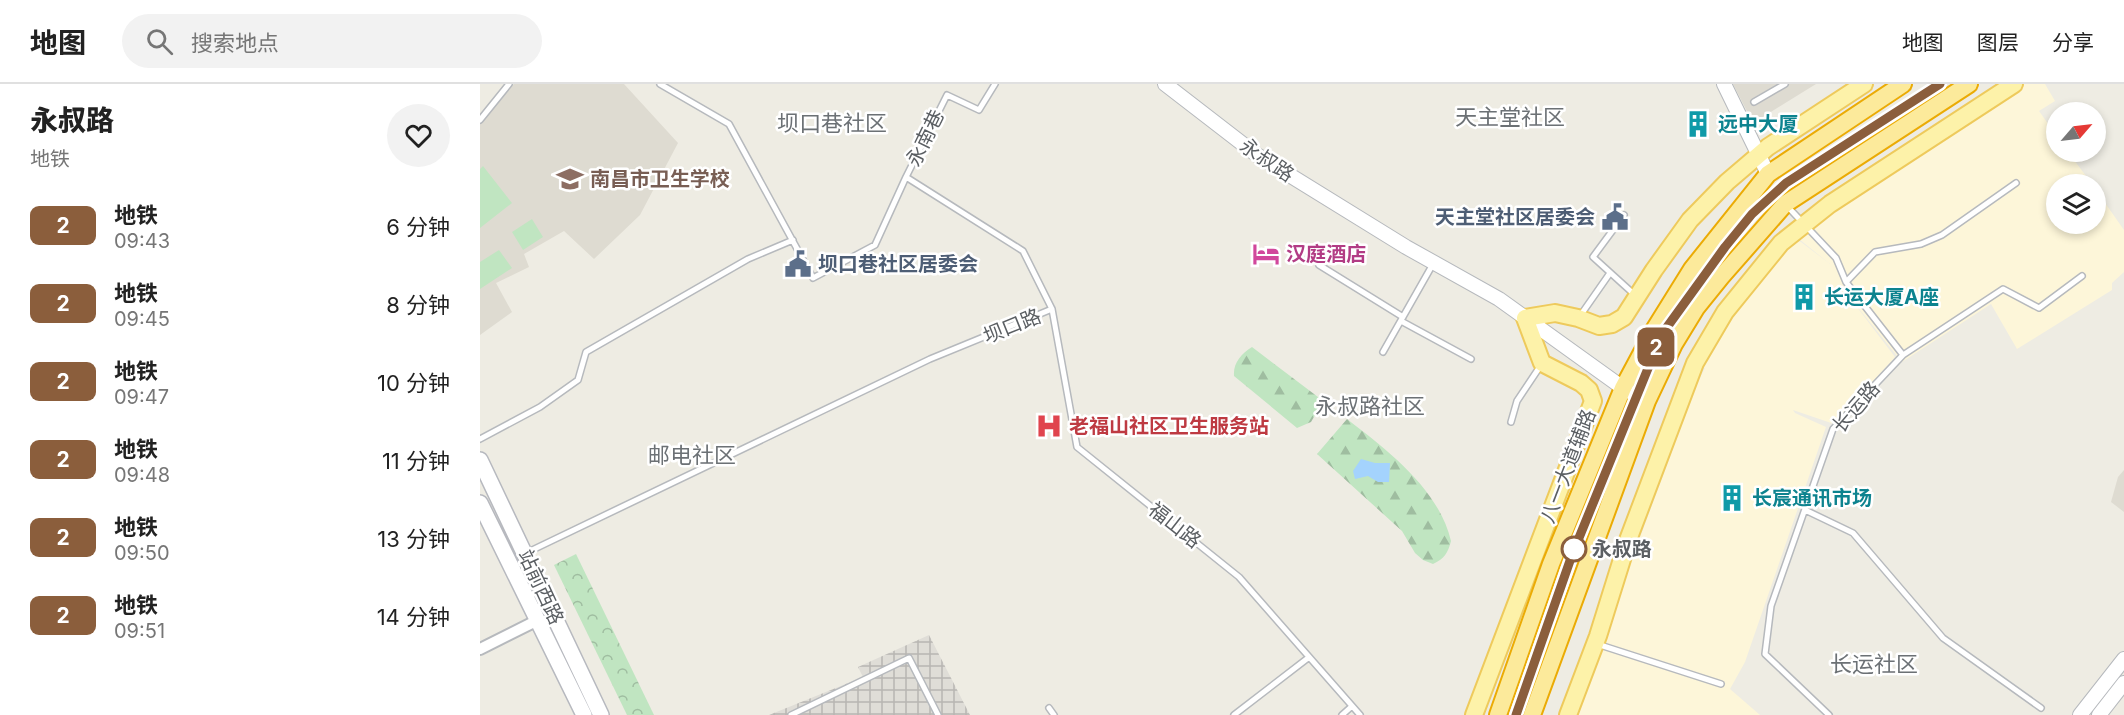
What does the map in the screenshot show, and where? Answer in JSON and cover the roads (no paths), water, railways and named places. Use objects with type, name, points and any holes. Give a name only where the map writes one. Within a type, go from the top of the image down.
[{"type":"highway","points":[[1498,715],[1551,564],[1623,388],[1654,330],[1692,269],[1768,174],[1903,84]]},
{"type":"highway","points":[[1532,715],[1647,401],[1674,344],[1696,308],[1785,204],[1969,84]]},
{"type":"main road","points":[[1542,363],[1525,318],[1555,313],[1599,326],[1612,324],[1624,317],[1690,220],[1727,182],[1758,155],[1864,84]]},
{"type":"main road","points":[[1568,715],[1595,644],[1628,540],[1695,363],[1725,312],[1781,243],[1804,224],[1830,204],[2014,84]]},
{"type":"main road","name":"八一大道辅路","points":[[1474,715],[1593,401],[1589,390],[1581,383],[1542,363]]},
{"type":"main road","name":"站前西路","points":[[480,460],[601,715]]},
{"type":"main road","name":"站前西路","points":[[480,503],[584,715]]},
{"type":"street","points":[[1724,84],[1768,174]]},
{"type":"street","name":"永叔路","points":[[1174,86],[1257,155],[1434,263],[1499,299],[1623,388],[1647,401]]},
{"type":"street","points":[[480,649],[538,620]]},
{"type":"street","points":[[2084,713],[2124,659]]},
{"type":"street","points":[[2099,715],[2124,683]]},
{"type":"lane","points":[[480,120],[509,84]]},
{"type":"lane","points":[[660,84],[729,124],[813,278],[875,245],[906,177]]},
{"type":"lane","name":"永南巷","points":[[906,177],[947,95],[979,110],[995,84]]},
{"type":"lane","points":[[1754,102],[1785,84]]},
{"type":"lane","name":"坝口路","points":[[526,553],[930,359],[1052,309],[1023,251],[906,177]]},
{"type":"lane","points":[[1846,282],[1875,252],[1921,244],[1942,235],[2016,183]]},
{"type":"lane","points":[[1785,204],[1836,258],[1846,282],[1904,355]]},
{"type":"lane","points":[[1624,215],[1593,257],[1637,298]]},
{"type":"lane","points":[[480,439],[540,407],[578,380],[586,352],[748,259],[793,240]]},
{"type":"lane","points":[[1383,352],[1434,263]]},
{"type":"lane","points":[[1318,265],[1402,319],[1471,359]]},
{"type":"lane","points":[[1578,318],[1610,273]]},
{"type":"lane","name":"长运路","points":[[1829,715],[1765,654],[1771,606],[1833,429],[1904,355],[2003,289],[2039,308],[2082,276]]},
{"type":"lane","name":"福山路","points":[[1052,309],[1077,447],[1239,577],[1360,715]]},
{"type":"lane","points":[[1511,422],[1517,401],[1542,363]]},
{"type":"lane","points":[[1804,510],[1853,533],[1943,638],[2041,708]]},
{"type":"lane","points":[[1595,644],[1721,684]]},
{"type":"lane","points":[[791,715],[909,658],[938,715]]},
{"type":"lane","points":[[1234,715],[1308,658]]},
{"type":"lane","points":[[1342,715],[1351,707]]},
{"type":"lane","points":[[1049,708],[1054,715]]},
{"type":"water","points":[[1361,459],[1375,463],[1390,463],[1389,482],[1378,482],[1368,476],[1355,479],[1353,471]]},
{"type":"metro line","name":"2","points":[[1516,715],[1572,555],[1662,334],[1711,264],[1752,214],[1786,183],[1940,84]]},
{"type":"place","name":"远中大厦","points":[[1698,124]]},
{"type":"place","name":"南昌市卫生学校","points":[[570,179]]},
{"type":"place","name":"天主堂社区居委会","points":[[1615,217]]},
{"type":"place","name":"汉庭酒店","points":[[1266,254]]},
{"type":"place","name":"坝口巷社区居委会","points":[[798,264]]},
{"type":"place","name":"长运大厦A座","points":[[1804,297]]},
{"type":"place","name":"老福山社区卫生服务站","points":[[1049,426]]},
{"type":"place","name":"长宸通讯市场","points":[[1732,498]]},
{"type":"place","name":"永叔路","points":[[1574,549]]},
{"type":"district","name":"天主堂社区","points":[[1510,117]]},
{"type":"district","name":"坝口巷社区","points":[[832,123]]},
{"type":"district","name":"永叔路社区","points":[[1370,406]]},
{"type":"district","name":"邮电社区","points":[[692,455]]},
{"type":"district","name":"长运社区","points":[[1874,664]]}]
